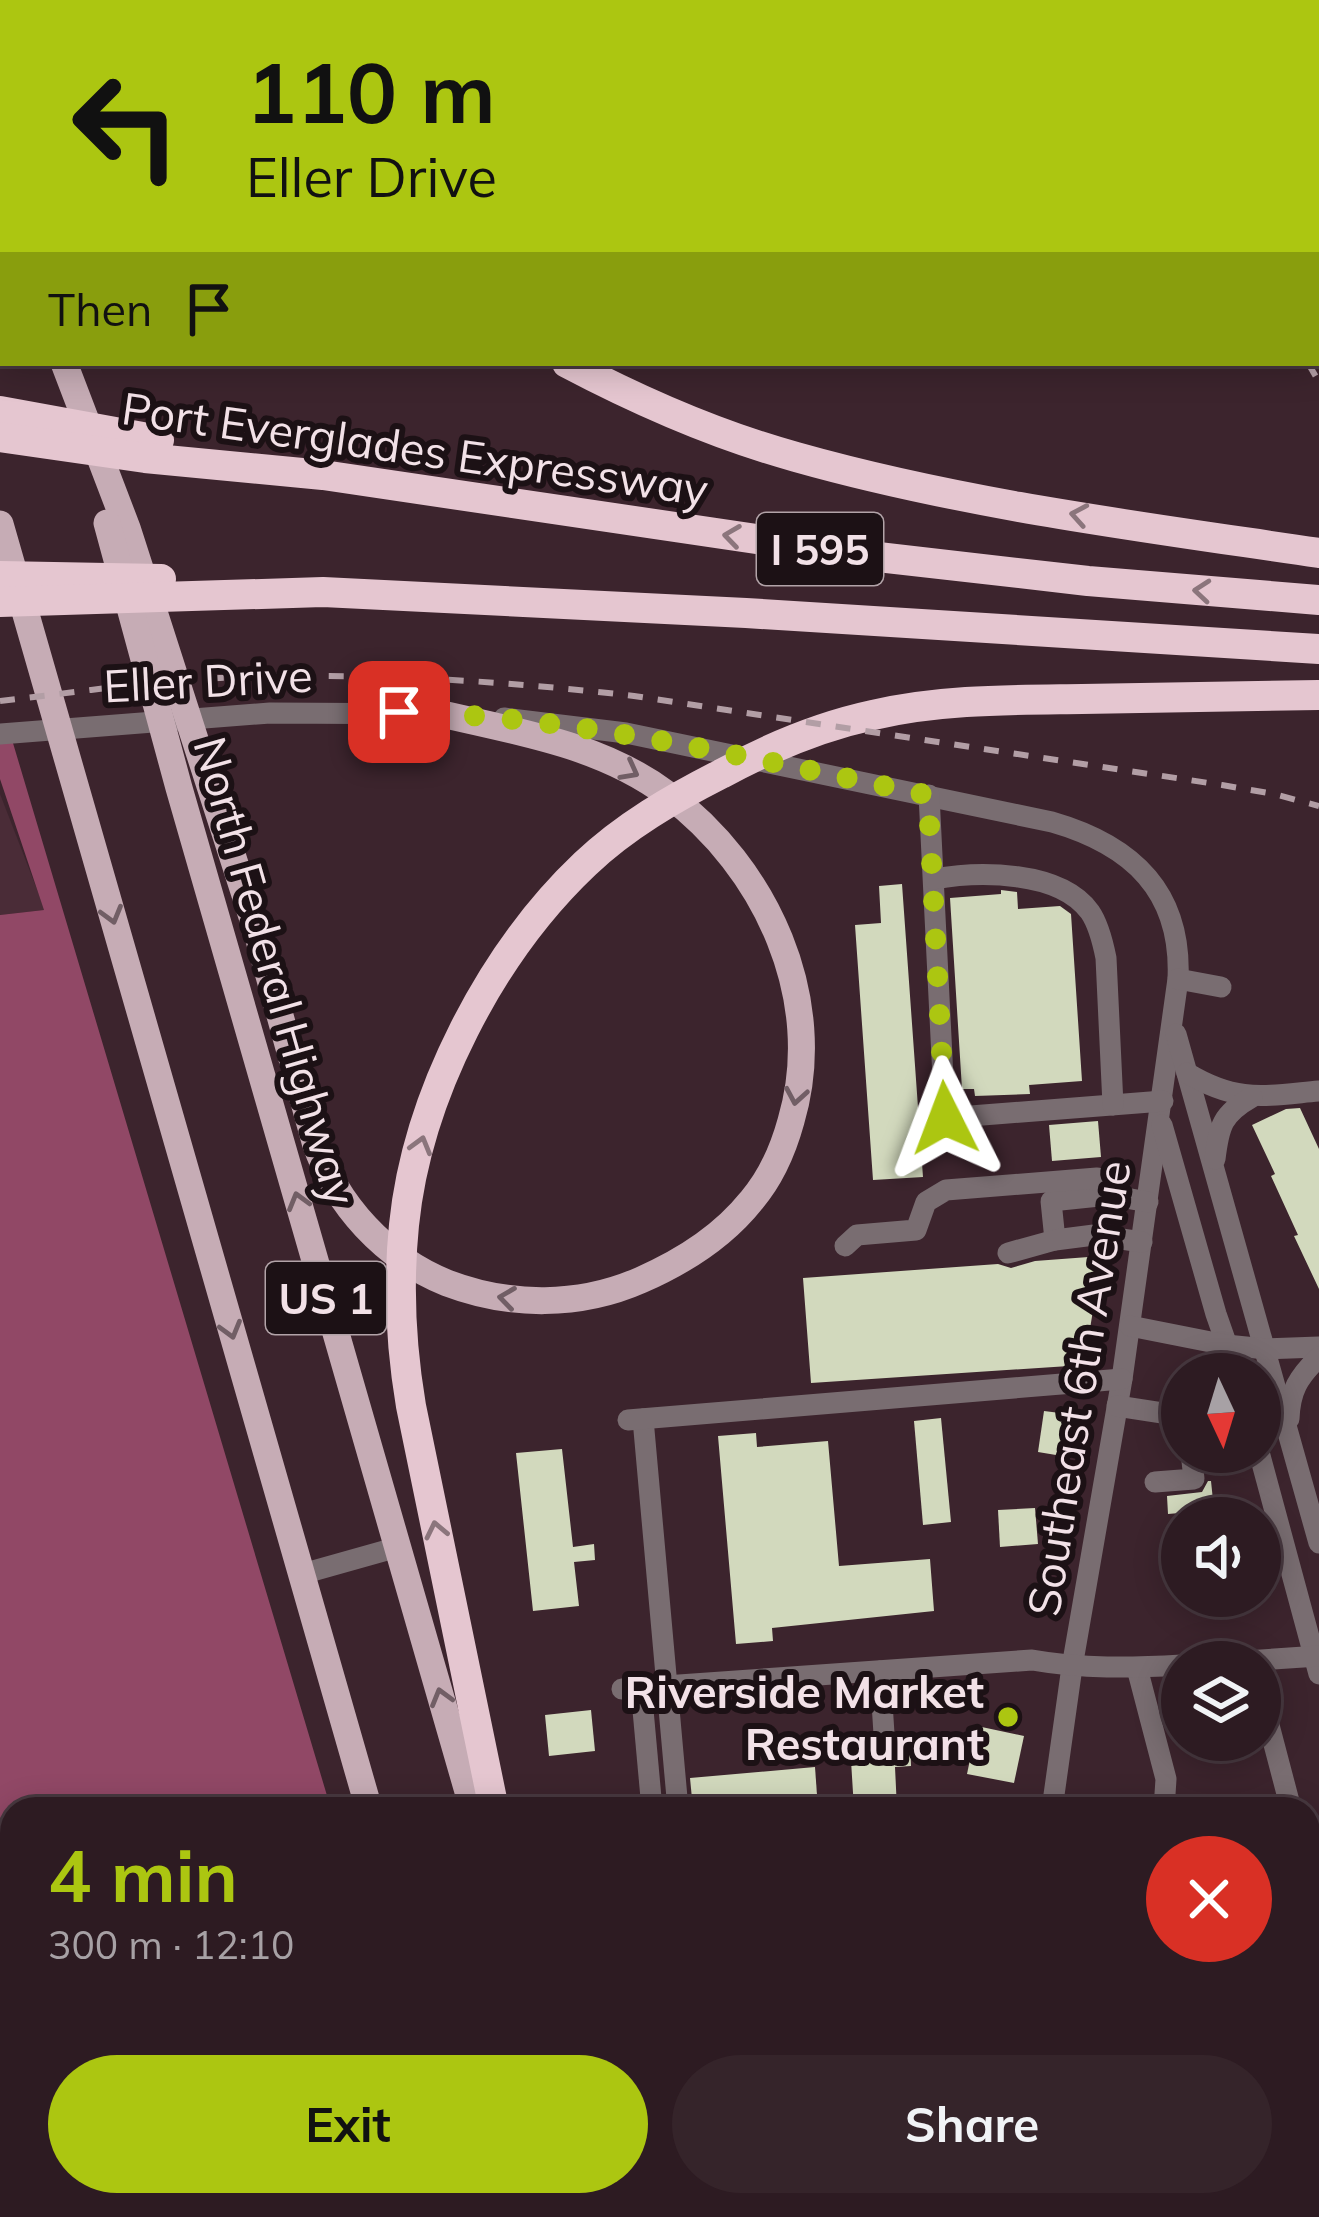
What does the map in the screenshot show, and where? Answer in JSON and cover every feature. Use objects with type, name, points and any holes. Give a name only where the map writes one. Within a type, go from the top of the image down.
[{"type":"highway","points":[[573,366],[722,433],[863,474],[1319,553]]},
{"type":"highway","points":[[0,412],[323,476]]},
{"type":"highway","name":"Port Everglades Expressway","points":[[0,437],[323,476],[901,560],[1319,599]]},
{"type":"highway","points":[[0,576],[159,579],[323,592]]},
{"type":"highway","points":[[0,602],[323,592]]},
{"type":"highway","name":"I 595","points":[[323,592],[746,613],[1319,650]]},
{"type":"highway","points":[[492,1797],[404,1366],[404,1222],[418,1150],[462,1033],[532,922],[584,865],[665,802],[765,750],[873,715],[982,700],[1319,695]]},
{"type":"main road","name":"North Federal Highway","points":[[65,366],[179,788],[470,1797]]},
{"type":"main road","points":[[65,366],[127,528],[256,928],[321,1159],[336,1189],[387,1247],[421,1270],[479,1293],[543,1301],[609,1292],[673,1264],[731,1222],[771,1173],[788,1131],[801,1065],[798,1000],[784,948],[730,853],[667,794],[590,752],[438,713]]},
{"type":"main road","name":"US 1","points":[[0,524],[366,1797]]},
{"type":"street","name":"Eller Drive","points":[[0,734],[270,713],[438,713],[626,733],[928,795],[1073,828],[1124,856],[1164,900],[1177,934],[1178,980]]},
{"type":"street","points":[[928,795],[945,1118],[1113,1105],[1162,1110],[1229,1353]]},
{"type":"street","points":[[934,879],[966,874],[1034,880],[1067,893],[1090,911],[1106,958],[1113,1105]]},
{"type":"street","points":[[1178,980],[1221,987]]},
{"type":"street","name":"Southeast 6th Avenue","points":[[1054,1797],[1122,1379],[1178,980]]},
{"type":"street","points":[[1173,1022],[1319,1543]]},
{"type":"street","points":[[1186,1073],[1223,1092],[1252,1097],[1319,1091]]},
{"type":"street","points":[[1214,1172],[1222,1124],[1235,1107],[1252,1097]]},
{"type":"street","points":[[844,1246],[857,1235],[916,1230],[926,1202],[946,1190],[1097,1178],[1109,1196]]},
{"type":"street","points":[[1055,1240],[1052,1201],[1109,1196],[1148,1202]]},
{"type":"street","points":[[1008,1253],[1094,1235],[1142,1242]]},
{"type":"street","points":[[1130,1326],[1226,1345],[1319,1347]]},
{"type":"street","points":[[1288,1432],[1294,1385],[1319,1358]]},
{"type":"street","points":[[677,1797],[636,1419],[1122,1379]]},
{"type":"street","points":[[1117,1406],[1161,1413]]},
{"type":"street","points":[[1155,1482],[1193,1479],[1193,1473]]},
{"type":"street","points":[[1265,1473],[1313,1628],[1318,1662],[1281,1661]]},
{"type":"street","points":[[302,1574],[398,1547]]},
{"type":"street","points":[[650,1797],[632,1689],[1032,1660],[1072,1666],[1161,1666]]},
{"type":"street","points":[[1137,1668],[1166,1779],[1165,1797]]},
{"type":"street","points":[[880,1672],[884,1734]]},
{"type":"street","points":[[1278,1761],[1288,1797]]},
{"type":"shaded area","points":[[10,733],[327,1797],[0,1797],[0,915],[44,910],[0,779],[0,734]]},
{"type":"shaded area","points":[[0,794],[45,910],[0,915]]},
{"type":"building","points":[[902,884],[923,1177],[873,1180],[855,925],[881,923],[879,886]]},
{"type":"building","points":[[1001,890],[1017,892],[1018,909],[1060,906],[1071,914],[1082,1081],[1029,1085],[1030,1094],[975,1096],[974,1089],[962,1089],[950,898],[1001,894]]},
{"type":"building","points":[[1300,1108],[1319,1149],[1319,1289],[1252,1125],[1286,1109]]},
{"type":"building","points":[[1098,1121],[1101,1157],[1052,1161],[1049,1125]]},
{"type":"building","points":[[1102,1256],[1084,1365],[811,1383],[803,1278],[998,1264],[1011,1268],[1035,1261]]},
{"type":"building","points":[[1044,1411],[1068,1414],[1062,1456],[1038,1452]]},
{"type":"building","points":[[941,1418],[951,1522],[923,1525],[914,1421]]},
{"type":"building","points":[[756,1433],[757,1447],[828,1441],[839,1566],[930,1559],[934,1611],[772,1628],[773,1641],[736,1644],[718,1436]]},
{"type":"building","points":[[562,1449],[573,1547],[594,1544],[595,1560],[574,1562],[579,1606],[533,1611],[516,1453]]},
{"type":"building","points":[[1211,1481],[1213,1497],[1167,1497],[1167,1496],[1202,1492]]},
{"type":"building","points":[[1035,1508],[1038,1544],[1000,1547],[998,1510]]},
{"type":"building","points":[[591,1710],[595,1751],[549,1756],[545,1715]]},
{"type":"building","points":[[977,1726],[1024,1736],[1014,1783],[967,1774]]},
{"type":"building","points":[[910,1740],[911,1766],[895,1767],[896,1797],[853,1797],[850,1744],[872,1743],[886,1749],[897,1741]]},
{"type":"building","points":[[815,1767],[817,1797],[692,1797],[690,1778]]},
{"type":"railway","points":[[1310,366],[1319,382]]},
{"type":"railway","points":[[0,701],[165,682],[272,676],[531,686],[634,696],[1222,785],[1319,806]]},
{"type":"place","name":"Riverside Market Restaurant","points":[[1008,1717]]},
{"type":"route","points":[[399,712],[583,726],[928,795],[945,1118]]}]
